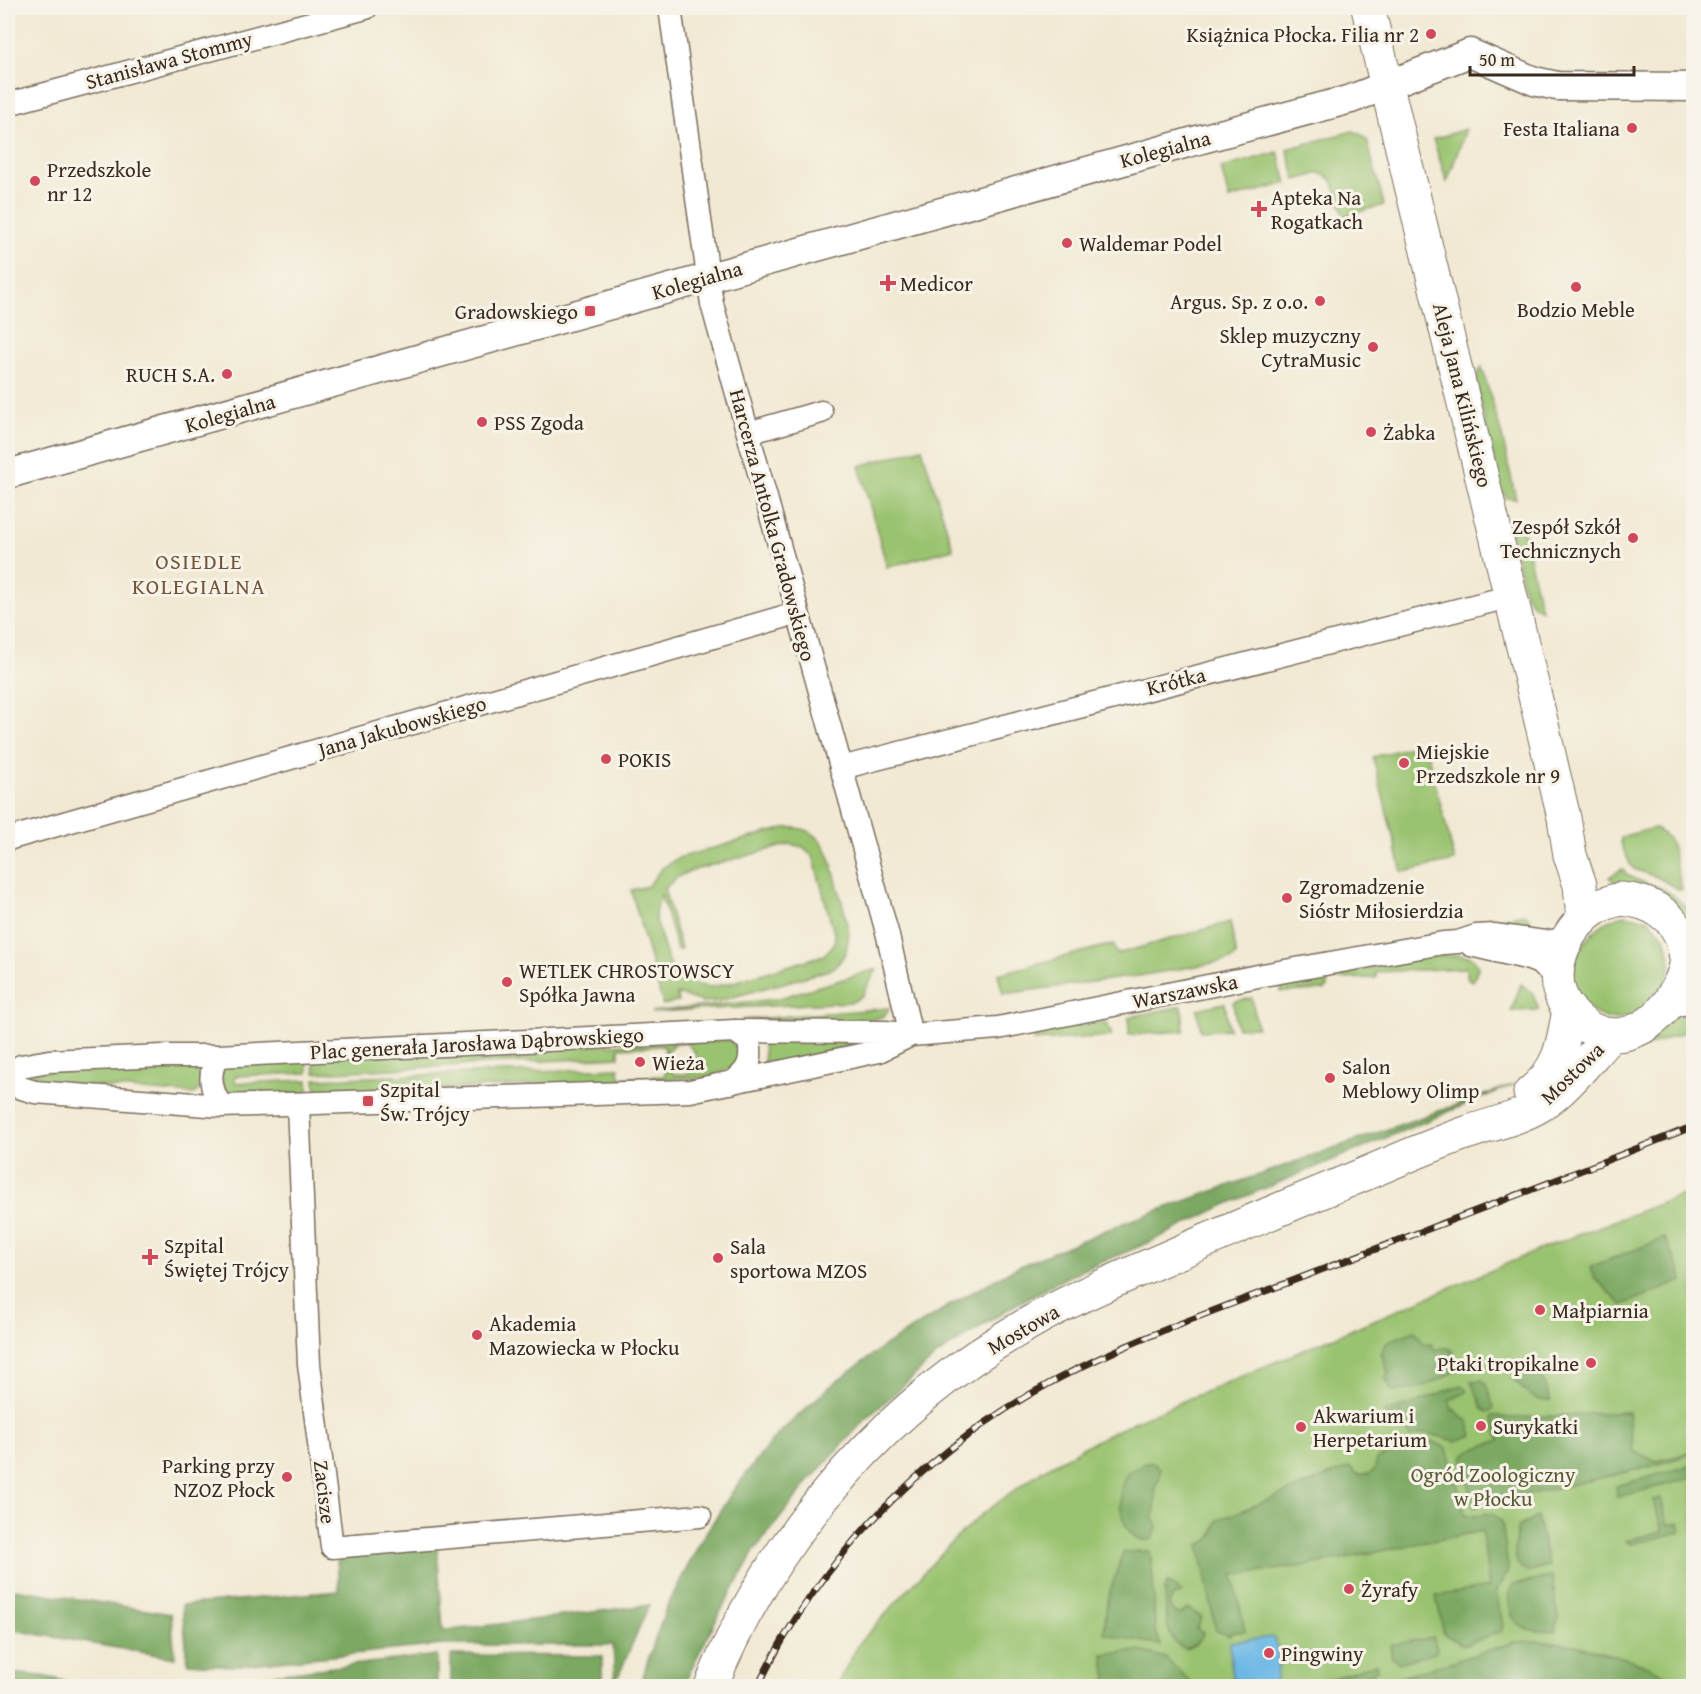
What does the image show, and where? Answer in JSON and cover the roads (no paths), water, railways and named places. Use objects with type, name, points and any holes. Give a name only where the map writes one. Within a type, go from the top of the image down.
[{"type":"main road","name":"Aleja Jana Kilińskiego","points":[[1368,8],[1512,596],[1564,818],[1570,855],[1580,885],[1575,929]]},
{"type":"main road","name":"Aleja Jana Kilińskiego","points":[[1564,818],[1597,876],[1614,895],[1621,899]]},
{"type":"main road","points":[[1621,899],[1638,900],[1685,927],[1681,936],[1690,963],[1676,990],[1680,1005],[1639,1030],[1610,1036],[1589,1029],[1569,1009],[1562,998],[1556,975],[1561,953],[1575,929],[1599,906],[1621,899]]},
{"type":"main road","name":"Mostowa","points":[[1465,1133],[1521,1099],[1542,1083],[1563,1047],[1569,1009]]},
{"type":"main road","name":"Mostowa","points":[[711,1686],[755,1597],[786,1546],[813,1509],[878,1437],[958,1370],[1044,1315],[1107,1284],[1252,1220],[1465,1133],[1514,1119],[1543,1104],[1560,1090],[1610,1036]]},
{"type":"street","name":"Stanisława Stommy","points":[[8,104],[366,8]]},
{"type":"street","name":"Harcerza Antolka Gradowskiego","points":[[671,8],[712,304],[887,932],[911,1035]]},
{"type":"street","name":"Kolegialna","points":[[8,474],[1351,99],[1470,53],[1534,81],[1557,86],[1694,87]]},
{"type":"street","points":[[748,433],[820,412]]},
{"type":"street","name":"Krótka","points":[[841,768],[1512,596]]},
{"type":"street","name":"Jana Jakubowskiego","points":[[8,839],[797,614]]},
{"type":"street","name":"Warszawska","points":[[911,1035],[998,1028],[1263,975],[1458,942],[1476,936],[1494,935],[1544,942],[1575,929]]},
{"type":"street","name":"Warszawska","points":[[1458,942],[1526,958],[1556,975]]},
{"type":"street","points":[[731,1083],[749,1068],[752,1054],[749,1041],[735,1031]]},
{"type":"street","name":"Plac generała Jarosława Dąbrowskiego","points":[[8,1077],[21,1066],[49,1061],[218,1056],[735,1031],[885,1032],[911,1035]]},
{"type":"street","points":[[8,1084],[35,1092],[221,1106],[690,1091],[879,1051],[911,1035]]},
{"type":"street","points":[[218,1056],[211,1077],[212,1092],[221,1106]]},
{"type":"street","name":"Zacisze","points":[[298,1104],[309,1364],[332,1547],[700,1516]]},
{"type":"water","points":[[1273,1637],[1278,1661],[1274,1686],[1232,1679],[1230,1642]]},
{"type":"railway","points":[[758,1686],[783,1639],[812,1594],[880,1512],[960,1441],[1004,1410],[1083,1366],[1151,1335],[1694,1126]]},
{"type":"place","name":"Książnica Płocka. Filia nr 2","points":[[1431,34]]},
{"type":"place","name":"Festa Italiana","points":[[1632,128]]},
{"type":"place","name":"Przedszkole nr 12","points":[[35,181]]},
{"type":"place","name":"Apteka Na Rogatkach","points":[[1259,209]]},
{"type":"place","name":"Waldemar Podel","points":[[1067,243]]},
{"type":"place","name":"Medicor","points":[[888,283]]},
{"type":"place","name":"Bodzio Meble","points":[[1576,287]]},
{"type":"place","name":"Argus. Sp. z o.o.","points":[[1320,301]]},
{"type":"place","name":"Gradowskiego","points":[[590,311]]},
{"type":"place","name":"Sklep muzyczny CytraMusic","points":[[1373,347]]},
{"type":"place","name":"RUCH S.A.","points":[[227,374]]},
{"type":"place","name":"PSS Zgoda","points":[[482,422]]},
{"type":"place","name":"Żabka","points":[[1371,432]]},
{"type":"place","name":"Zespół Szkół Technicznych","points":[[1633,538]]},
{"type":"place","name":"POKIS","points":[[606,759]]},
{"type":"place","name":"Miejskie Przedszkole nr 9","points":[[1404,763]]},
{"type":"place","name":"Zgromadzenie Sióstr Miłosierdzia","points":[[1287,898]]},
{"type":"place","name":"WETLEK CHROSTOWSCY Spółka Jawna","points":[[507,982]]},
{"type":"place","name":"Wieża","points":[[640,1062]]},
{"type":"place","name":"Salon Meblowy Olimp","points":[[1330,1078]]},
{"type":"place","name":"Szpital Św. Trójcy","points":[[368,1101]]},
{"type":"place","name":"Szpital Świętej Trójcy","points":[[150,1257]]},
{"type":"place","name":"Sala sportowa MZOS","points":[[718,1258]]},
{"type":"place","name":"Małpiarnia","points":[[1540,1310]]},
{"type":"place","name":"Akademia Mazowiecka w Płocku","points":[[477,1335]]},
{"type":"place","name":"Ptaki tropikalne","points":[[1591,1363]]},
{"type":"place","name":"Surykatki","points":[[1481,1426]]},
{"type":"place","name":"Akwarium i Herpetarium","points":[[1301,1427]]},
{"type":"place","name":"Parking przy NZOZ Płock","points":[[287,1477]]},
{"type":"place","name":"Żyrafy","points":[[1349,1589]]},
{"type":"place","name":"Pingwiny","points":[[1269,1653]]},
{"type":"district","name":"OSIEDLE KOLEGIALNA","points":[[199,574]]},
{"type":"park label","name":"Ogród Zoologiczny w Płocku","points":[[1493,1486]]}]
